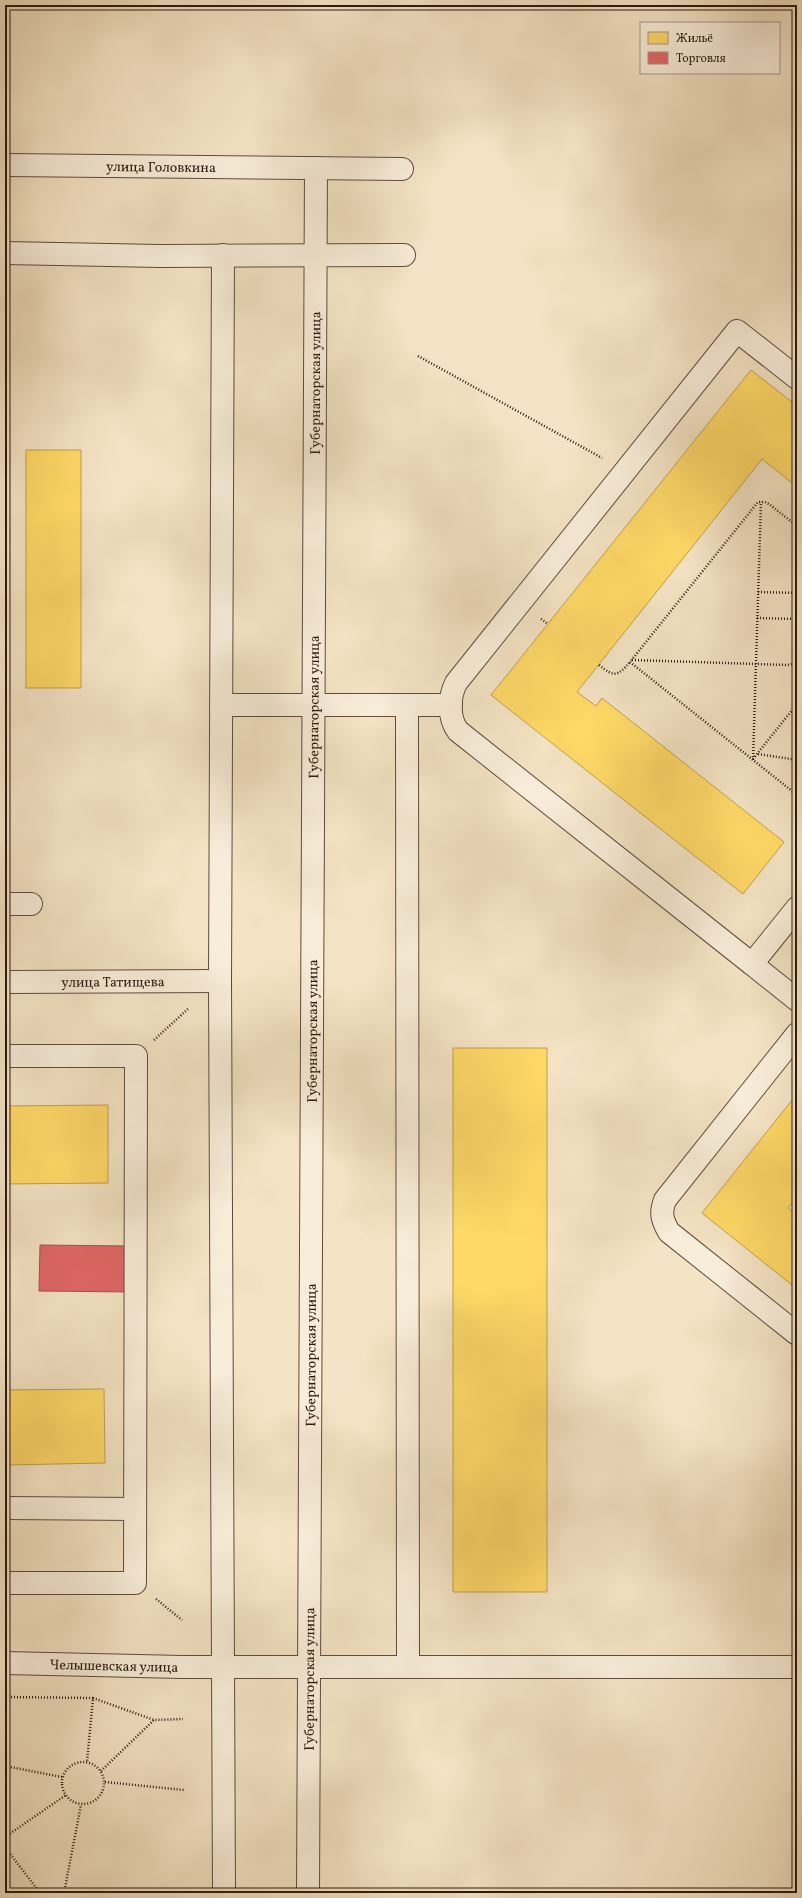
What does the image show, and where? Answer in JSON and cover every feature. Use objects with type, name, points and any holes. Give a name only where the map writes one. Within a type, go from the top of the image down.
[{"type":"street","name":"улица Головкина","points":[[5,165],[402,169]]},
{"type":"street","name":"Губернаторская улица","points":[[308,1893],[316,168]]},
{"type":"street","points":[[5,253],[404,255]]},
{"type":"street","points":[[222,255],[220,981],[224,1893]]},
{"type":"street","points":[[797,378],[737,331],[456,683],[452,691],[451,705],[452,720],[458,731],[797,1000]]},
{"type":"street","points":[[221,705],[451,705]]},
{"type":"street","points":[[407,705],[408,1667]]},
{"type":"street","points":[[5,904],[31,904]]},
{"type":"street","points":[[752,964],[797,908]]},
{"type":"street","name":"улица Татищева","points":[[5,982],[220,981]]},
{"type":"street","points":[[797,1034],[665,1200],[661,1210],[662,1219],[669,1232],[797,1334]]},
{"type":"street","points":[[5,1056],[136,1056],[135,1583],[5,1582]]},
{"type":"street","points":[[5,1508],[135,1509]]},
{"type":"street","name":"Челышевская улица","points":[[5,1663],[222,1667],[797,1667]]},
{"type":"path","points":[[418,356],[625,471]]},
{"type":"path","points":[[599,664],[609,672],[615,674],[622,671],[755,505],[761,502],[769,504],[797,526]]},
{"type":"path","points":[[753,760],[761,502]]},
{"type":"path","points":[[758,592],[797,593]]},
{"type":"path","points":[[757,618],[797,619]]},
{"type":"path","points":[[630,661],[788,665],[797,663]]},
{"type":"path","points":[[630,661],[796,794]]},
{"type":"path","points":[[753,760],[797,704]]},
{"type":"path","points":[[758,754],[797,760]]},
{"type":"path","points":[[796,794],[797,780]]},
{"type":"path","points":[[136,1056],[220,981]]},
{"type":"path","points":[[135,1583],[182,1620]]},
{"type":"path","points":[[5,1697],[93,1698],[154,1720],[183,1719]]},
{"type":"path","points":[[87,1762],[93,1698]]},
{"type":"path","points":[[101,1771],[154,1720]]},
{"type":"path","points":[[80,1762],[87,1762],[92,1763],[101,1771],[105,1782],[102,1794],[93,1802],[80,1805],[69,1800],[62,1790],[62,1777],[68,1767],[80,1762]]},
{"type":"path","points":[[5,1766],[62,1777]]},
{"type":"path","points":[[105,1782],[184,1790]]},
{"type":"path","points":[[5,1837],[66,1795]]},
{"type":"path","points":[[64,1893],[80,1805]]},
{"type":"path","points":[[5,1847],[40,1893]]},
{"type":"building: Жильё","points":[[751,370],[797,406],[797,487],[762,459],[577,692],[596,706],[602,698],[784,842],[743,894],[491,695]]},
{"type":"building: Жильё","points":[[26,450],[81,450],[81,688],[26,688]]},
{"type":"building: Жильё","points":[[453,1048],[547,1048],[547,1592],[453,1592]]},
{"type":"building: Жильё","points":[[797,1094],[797,1196],[788,1208],[797,1215],[797,1289],[702,1213]]},
{"type":"building: Жильё","points":[[108,1105],[108,1183],[5,1184],[5,1106]]},
{"type":"building: Жильё","points":[[104,1389],[105,1463],[5,1465],[5,1390]]},
{"type":"building: Торговля","points":[[40,1245],[132,1246],[131,1292],[39,1291]]}]
